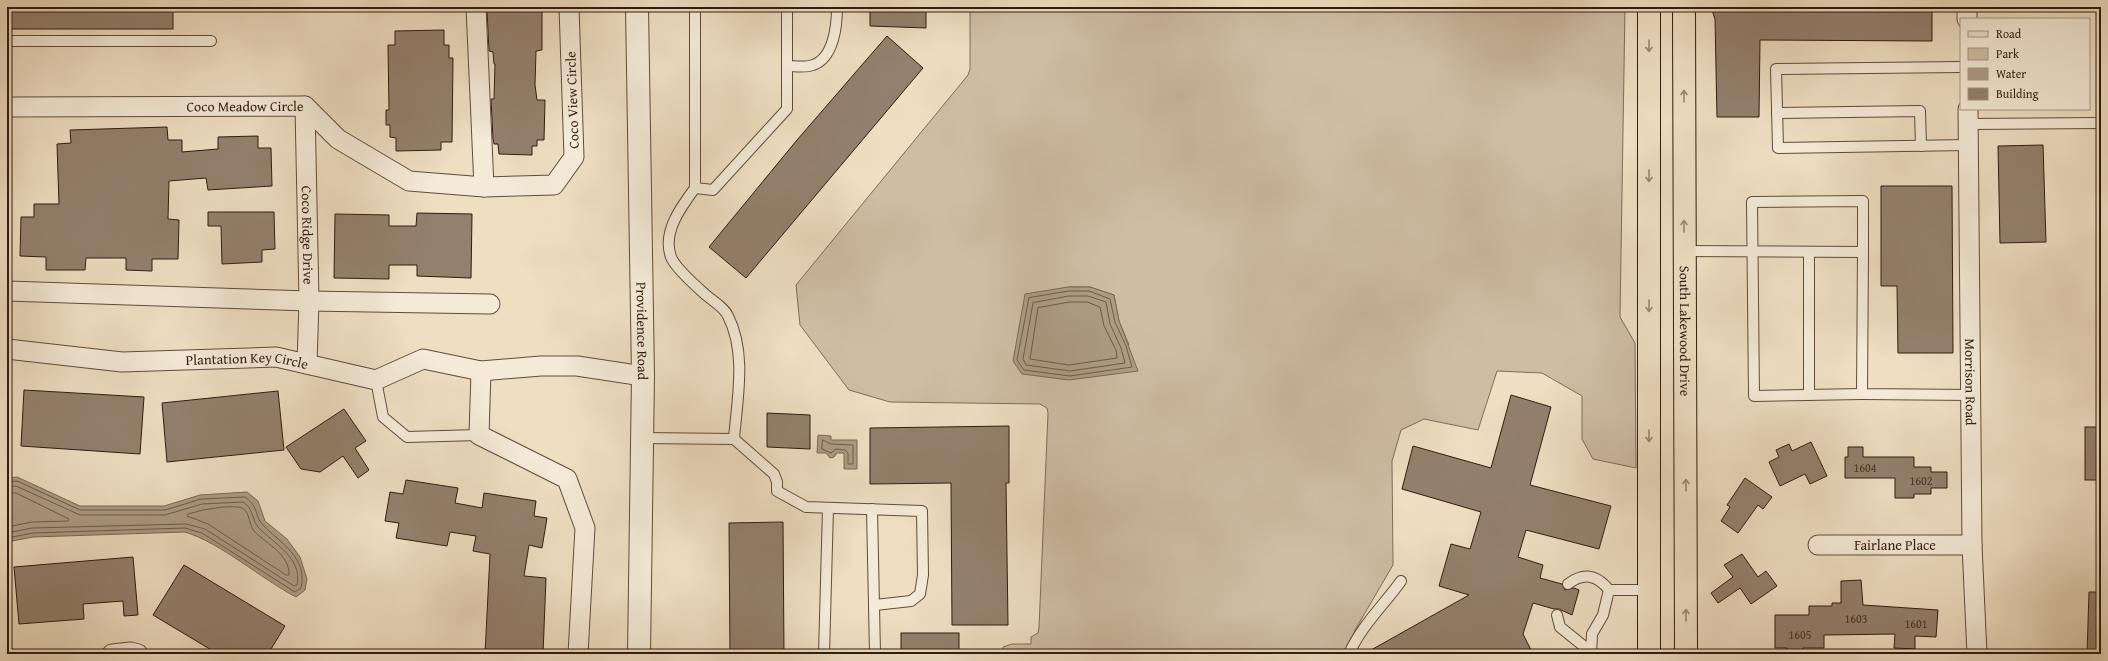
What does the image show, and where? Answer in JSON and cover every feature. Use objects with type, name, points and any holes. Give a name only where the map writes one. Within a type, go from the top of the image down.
[{"type":"main road","points":[[1649,7],[1649,654]]},
{"type":"main road","name":"South Lakewood Drive","points":[[1684,7],[1686,654]]},
{"type":"street","points":[[476,7],[484,187]]},
{"type":"street","name":"Coco View Circle","points":[[554,186],[574,157],[569,7]]},
{"type":"street","name":"Providence Road","points":[[637,7],[643,376],[639,654]]},
{"type":"street","points":[[1967,7],[1967,18]]},
{"type":"street","name":"Coco Meadow Circle","points":[[7,107],[305,106],[338,139],[409,180],[484,187],[554,186]]},
{"type":"street","name":"Coco Ridge Drive","points":[[305,106],[309,301],[307,364]]},
{"type":"street","name":"Morrison Road","points":[[1968,116],[1972,545],[1977,654]]},
{"type":"street","points":[[7,290],[309,301],[490,304]]},
{"type":"street","name":"Plantation Key Circle","points":[[7,349],[122,362],[276,357],[376,380]]},
{"type":"street","points":[[376,380],[423,359],[481,371],[541,366],[577,366],[643,376]]},
{"type":"street","points":[[481,371],[479,435],[567,479],[585,528],[578,654]]},
{"type":"street","name":"Fairlane Place","points":[[1818,545],[1972,545]]},
{"type":"street","points":[[112,654],[131,652],[138,654]]},
{"type":"lane","points":[[695,7],[695,188],[678,211],[669,240],[671,258],[689,280],[728,315],[739,348],[739,385],[734,439]]},
{"type":"lane","points":[[695,188],[712,190],[786,109],[787,7]]},
{"type":"lane","points":[[787,66],[814,65],[821,59],[831,46],[835,34],[837,7]]},
{"type":"lane","points":[[7,41],[211,41]]},
{"type":"lane","points":[[1960,67],[1776,69],[1778,148],[1968,146]]},
{"type":"lane","points":[[1777,113],[1920,111],[1921,146]]},
{"type":"lane","points":[[1968,116],[2101,123]]},
{"type":"lane","points":[[1862,394],[1862,201],[1752,202],[1754,396],[1862,394],[1970,395]]},
{"type":"lane","points":[[1684,251],[1862,252]]},
{"type":"lane","points":[[1809,252],[1809,395]]},
{"type":"lane","points":[[376,380],[383,417],[407,437],[479,435]]},
{"type":"lane","points":[[642,438],[734,439],[774,474],[777,482],[777,491],[806,507],[922,510],[922,574],[920,594],[911,601],[874,605]]},
{"type":"lane","points":[[824,654],[828,508]]},
{"type":"lane","points":[[872,509],[875,654]]},
{"type":"lane","points":[[1568,584],[1577,577],[1588,576],[1601,580],[1609,590]]},
{"type":"lane","points":[[1349,654],[1367,624],[1383,606],[1401,581]]},
{"type":"lane","points":[[1609,590],[1649,590]]},
{"type":"lane","points":[[1591,653],[1592,634],[1603,616],[1609,590]]},
{"type":"lane","points":[[1557,615],[1560,627],[1591,653]]},
{"type":"green space","points":[[970,7],[1625,7],[1620,317],[1635,343],[1636,468],[1593,459],[1582,439],[1582,396],[1542,373],[1497,371],[1478,430],[1424,419],[1401,430],[1392,461],[1393,565],[1355,630],[1350,654],[1003,654],[1003,647],[1012,644],[1031,644],[1031,637],[1038,633],[1039,628],[1047,408],[1040,404],[890,402],[849,390],[800,325],[796,285],[968,75],[970,69]],"holes":[[[1068,287],[1090,287],[1114,295],[1119,321],[1129,345]]]},
{"type":"water","points":[[1068,287],[1090,287],[1114,295],[1119,321],[1138,371],[1069,380],[1022,374],[1013,361],[1025,294]]},
{"type":"water","points":[[818,435],[831,436],[831,440],[857,440],[857,469],[844,469],[844,453],[837,453],[834,457],[830,458],[826,453],[817,453]]},
{"type":"water","points":[[17,477],[80,506],[164,506],[200,495],[247,492],[258,501],[265,521],[287,539],[300,557],[307,579],[305,590],[296,597],[226,552],[199,537],[185,532],[33,537],[7,542],[7,478]]},
{"type":"building","points":[[7,7],[173,7],[173,29],[7,29]]},
{"type":"building","points":[[494,7],[537,7],[537,10],[542,11],[542,50],[536,51],[535,85],[537,100],[545,100],[544,140],[537,140],[537,146],[532,146],[532,155],[499,154],[498,144],[494,144],[491,99],[494,99],[495,64],[493,52],[489,51],[487,10],[494,10]]},
{"type":"building","points":[[870,7],[926,7],[926,28],[870,26]]},
{"type":"building","points":[[1711,7],[1932,7],[1932,41],[1760,40],[1759,117],[1717,117],[1715,19]]},
{"type":"building","points":[[444,30],[444,45],[449,45],[449,58],[453,58],[452,142],[441,142],[441,150],[396,151],[396,138],[390,137],[390,125],[386,125],[386,110],[389,110],[388,45],[395,45],[395,31]]},
{"type":"building","points":[[887,36],[923,68],[746,278],[709,247],[797,140]]},
{"type":"building","points":[[167,127],[168,140],[182,140],[182,152],[218,149],[218,137],[258,136],[258,148],[271,148],[272,186],[208,190],[206,178],[169,181],[168,219],[179,220],[178,259],[152,259],[152,271],[126,270],[126,258],[86,258],[85,270],[46,270],[46,257],[20,256],[21,217],[34,217],[34,204],[59,204],[57,144],[71,143],[70,130]]},
{"type":"building","points":[[2043,145],[2046,242],[2000,243],[1998,146]]},
{"type":"building","points":[[1881,186],[1952,186],[1953,353],[1898,353],[1897,286],[1881,286]]},
{"type":"building","points":[[208,212],[274,212],[275,249],[262,250],[262,262],[222,264],[221,226],[208,226]]},
{"type":"building","points":[[417,213],[472,214],[471,278],[417,276],[417,265],[389,265],[389,279],[334,278],[335,214],[389,215],[389,226],[416,226]]},
{"type":"building","points":[[24,390],[144,397],[140,454],[21,446]]},
{"type":"building","points":[[278,391],[284,450],[167,462],[162,403]]},
{"type":"building","points":[[1511,395],[1551,407],[1530,485],[1611,506],[1599,549],[1526,530],[1518,557],[1543,565],[1540,578],[1562,584],[1565,590],[1574,588],[1579,590],[1572,615],[1559,609],[1533,603],[1523,634],[1533,654],[1364,654],[1469,595],[1439,586],[1451,544],[1470,549],[1481,512],[1402,489],[1413,446],[1491,468]]},
{"type":"building","points":[[344,409],[366,441],[355,448],[369,470],[358,478],[343,456],[320,472],[301,469],[286,447]]},
{"type":"building","points":[[767,413],[810,415],[810,449],[767,447]]},
{"type":"building","points":[[1009,426],[1009,483],[1006,483],[1008,625],[952,625],[951,483],[870,484],[870,428]]},
{"type":"building","points":[[2085,427],[2101,427],[2101,480],[2085,480]]},
{"type":"building","points":[[1811,442],[1827,476],[1810,484],[1805,474],[1780,486],[1769,462],[1779,457],[1776,450],[1789,444],[1792,451]]},
{"type":"building","points":[[1848,447],[1863,447],[1863,457],[1914,457],[1914,467],[1931,467],[1931,472],[1947,472],[1947,488],[1931,488],[1931,494],[1914,494],[1914,498],[1895,498],[1895,478],[1845,478],[1845,457],[1848,457]]},
{"type":"building","points":[[1745,478],[1772,497],[1763,509],[1758,505],[1738,533],[1721,521],[1730,507],[1727,505]]},
{"type":"building","points":[[406,480],[458,488],[455,503],[482,508],[484,493],[536,501],[534,516],[547,518],[542,548],[529,545],[524,576],[546,578],[543,654],[485,654],[490,554],[473,551],[476,536],[450,532],[447,546],[396,538],[399,523],[385,521],[390,492],[403,494]]},
{"type":"building","points":[[783,522],[784,654],[730,654],[729,523]]},
{"type":"building","points":[[1742,554],[1758,577],[1766,571],[1777,586],[1751,604],[1740,588],[1718,603],[1711,593],[1733,577],[1724,565]]},
{"type":"building","points":[[133,557],[138,615],[124,616],[123,601],[83,604],[84,619],[19,624],[14,567]]},
{"type":"building","points":[[184,565],[285,626],[268,654],[218,654],[153,615]]},
{"type":"building","points":[[1861,580],[1863,605],[1938,610],[1936,637],[1915,636],[1915,649],[1894,648],[1895,634],[1824,635],[1824,648],[1803,648],[1803,654],[1787,654],[1787,648],[1775,648],[1775,615],[1809,615],[1809,606],[1832,606],[1832,603],[1841,603],[1841,581]]},
{"type":"building","points":[[2089,592],[2101,592],[2101,654],[2087,654]]},
{"type":"building","points":[[901,633],[959,633],[959,654],[901,654]]}]
